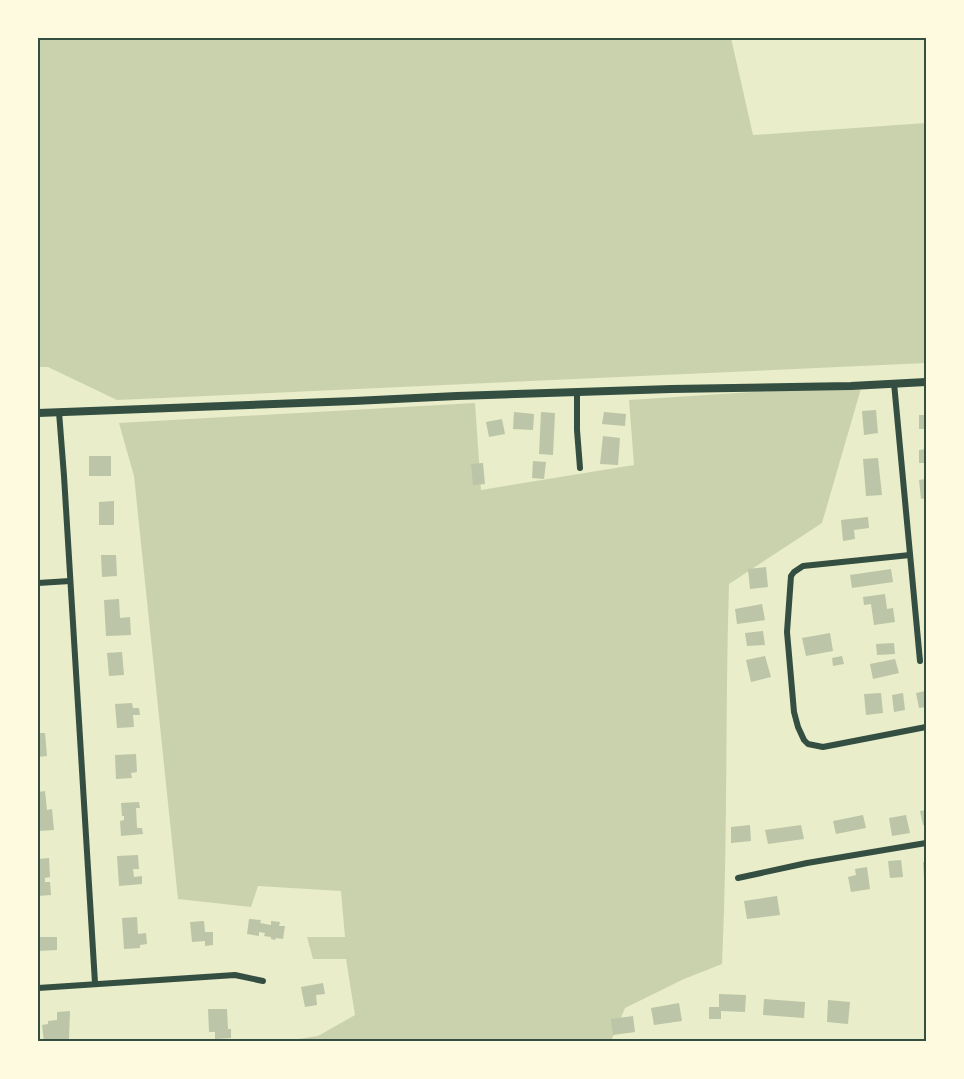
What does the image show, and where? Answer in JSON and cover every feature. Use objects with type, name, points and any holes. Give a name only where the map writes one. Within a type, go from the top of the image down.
[{"type":"street","points":[[38,413],[577,392],[851,386],[927,382]]},
{"type":"street","points":[[894,383],[920,661]]},
{"type":"street","points":[[577,392],[580,468]]},
{"type":"street","points":[[59,412],[95,983]]},
{"type":"street","points":[[910,555],[803,566],[791,576],[787,632],[794,712],[803,738],[808,744],[823,747],[927,727]]},
{"type":"street","points":[[38,584],[70,582]]},
{"type":"street","points":[[738,878],[807,863],[927,843]]},
{"type":"street","points":[[38,988],[235,975],[263,981]]},
{"type":"green space","points":[[38,38],[731,38],[753,135],[926,123],[926,363],[117,400],[48,367],[38,367]]},
{"type":"green space","points":[[862,385],[822,523],[729,584],[722,964],[684,979],[625,1008],[611,1041],[285,1041],[318,1036],[355,1015],[346,959],[313,959],[307,937],[345,937],[341,891],[258,886],[251,907],[178,899],[134,476],[119,423],[475,403],[481,490],[634,465],[629,400]]},
{"type":"building","points":[[876,410],[878,433],[864,435],[862,411]]},
{"type":"building","points":[[514,412],[534,414],[533,430],[513,429]]},
{"type":"building","points":[[541,412],[555,413],[553,455],[539,454]]},
{"type":"building","points":[[604,412],[626,414],[625,426],[602,424]]},
{"type":"building","points":[[919,415],[926,415],[926,429],[919,429]]},
{"type":"building","points":[[502,419],[505,434],[489,437],[486,422]]},
{"type":"building","points":[[603,436],[620,438],[618,465],[600,464]]},
{"type":"building","points":[[926,449],[926,463],[919,463],[919,450]]},
{"type":"building","points":[[89,456],[111,456],[111,476],[89,476]]},
{"type":"building","points":[[878,458],[882,495],[866,496],[863,459]]},
{"type":"building","points":[[533,461],[546,462],[544,479],[532,478]]},
{"type":"building","points":[[483,463],[485,484],[473,485],[471,464]]},
{"type":"building","points":[[926,479],[926,498],[921,499],[919,480]]},
{"type":"building","points":[[114,501],[114,525],[99,525],[99,502]]},
{"type":"building","points":[[868,517],[869,528],[854,530],[855,539],[843,541],[841,520]]},
{"type":"building","points":[[101,555],[116,555],[117,576],[102,577]]},
{"type":"building","points":[[766,567],[768,587],[750,589],[748,569]]},
{"type":"building","points":[[891,569],[893,582],[852,588],[850,575]]},
{"type":"building","points":[[885,594],[887,609],[893,608],[895,622],[874,625],[871,604],[864,605],[863,597]]},
{"type":"building","points":[[119,599],[120,618],[130,617],[131,635],[106,636],[104,600]]},
{"type":"building","points":[[762,604],[765,620],[737,624],[735,609]]},
{"type":"building","points":[[763,631],[765,645],[747,646],[745,633]]},
{"type":"building","points":[[830,633],[833,651],[806,656],[802,638]]},
{"type":"building","points":[[894,643],[895,654],[877,655],[876,644]]},
{"type":"building","points":[[122,652],[124,675],[109,676],[107,653]]},
{"type":"building","points":[[765,656],[771,677],[751,682],[746,660]]},
{"type":"building","points":[[842,656],[844,664],[833,666],[832,658]]},
{"type":"building","points":[[895,659],[899,673],[873,679],[870,664]]},
{"type":"building","points":[[924,687],[926,687],[926,707],[919,708],[916,693],[925,691]]},
{"type":"building","points":[[881,693],[883,713],[866,715],[864,694]]},
{"type":"building","points":[[903,693],[905,710],[894,712],[892,695]]},
{"type":"building","points":[[132,703],[133,708],[139,708],[140,715],[133,715],[134,727],[117,728],[115,704]]},
{"type":"building","points":[[38,733],[45,733],[47,756],[38,757]]},
{"type":"building","points":[[136,754],[137,772],[131,773],[132,778],[116,779],[115,755]]},
{"type":"building","points":[[45,791],[47,810],[52,809],[54,830],[38,831],[38,792]]},
{"type":"building","points":[[139,802],[140,808],[136,808],[137,828],[142,828],[143,834],[121,836],[120,821],[124,820],[124,816],[122,816],[121,803]]},
{"type":"building","points":[[926,810],[926,825],[923,825],[920,811]]},
{"type":"building","points":[[863,815],[866,828],[836,834],[833,821]]},
{"type":"building","points":[[906,815],[910,833],[892,836],[889,818]]},
{"type":"building","points":[[750,825],[751,841],[731,843],[731,827]]},
{"type":"building","points":[[801,825],[804,839],[768,844],[765,830]]},
{"type":"building","points":[[138,855],[139,869],[133,869],[134,877],[142,876],[142,884],[119,886],[117,856]]},
{"type":"building","points":[[49,858],[50,877],[45,878],[45,882],[50,882],[51,895],[38,896],[38,859]]},
{"type":"building","points":[[901,860],[903,877],[890,878],[888,861]]},
{"type":"building","points":[[923,862],[926,862],[926,879],[924,879]]},
{"type":"building","points":[[867,867],[870,889],[851,892],[848,877],[856,875],[855,869]]},
{"type":"building","points":[[777,896],[780,915],[747,919],[744,901]]},
{"type":"building","points":[[137,917],[138,934],[146,933],[147,944],[140,945],[140,948],[124,949],[122,918]]},
{"type":"building","points":[[249,919],[261,920],[260,923],[271,925],[271,921],[280,922],[279,926],[285,926],[283,939],[271,939],[271,937],[264,936],[265,933],[259,932],[259,936],[247,934]]},
{"type":"building","points":[[204,921],[205,932],[213,932],[213,945],[205,946],[205,941],[192,942],[190,922]]},
{"type":"building","points":[[38,937],[57,937],[57,950],[38,951]]},
{"type":"building","points":[[323,983],[325,994],[316,995],[317,1005],[305,1007],[301,987]]},
{"type":"building","points":[[719,994],[746,995],[745,1012],[721,1011],[721,1019],[709,1019],[709,1007],[719,1007]]},
{"type":"building","points":[[764,999],[805,1002],[804,1018],[763,1015]]},
{"type":"building","points":[[828,1000],[850,1002],[848,1024],[827,1022]]},
{"type":"building","points":[[679,1003],[682,1021],[654,1025],[651,1008]]},
{"type":"building","points":[[208,1009],[227,1009],[231,1038],[215,1039],[215,1032],[209,1032]]},
{"type":"building","points":[[70,1011],[69,1039],[60,1039],[60,1042],[44,1042],[42,1025],[48,1024],[48,1021],[57,1020],[57,1012]]},
{"type":"building","points":[[633,1016],[635,1032],[613,1035],[611,1019]]}]
